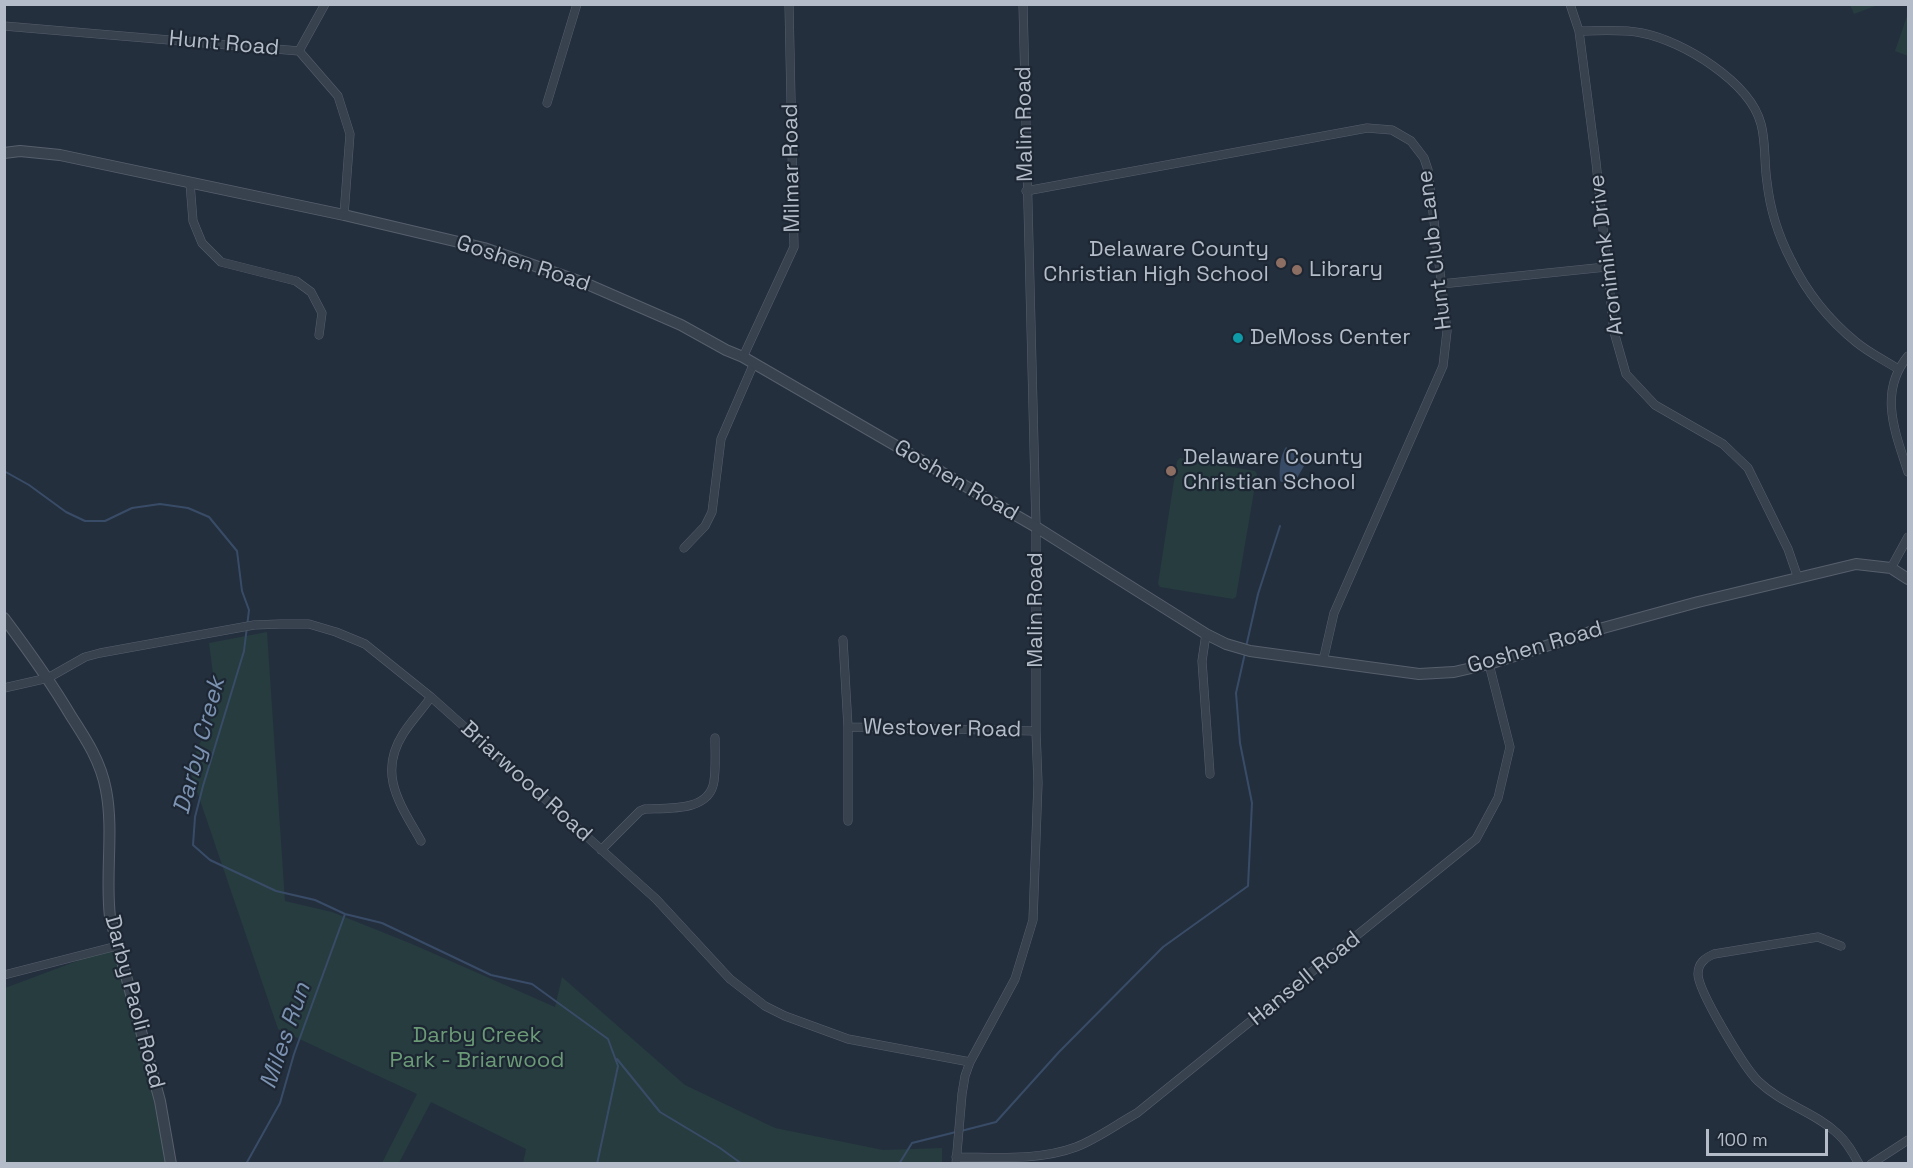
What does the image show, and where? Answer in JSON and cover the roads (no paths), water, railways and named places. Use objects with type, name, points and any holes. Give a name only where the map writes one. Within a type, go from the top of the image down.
[{"type":"street","points":[[300,51],[325,4]]},
{"type":"street","points":[[547,104],[577,4]]},
{"type":"street","name":"Milmar Road","points":[[743,357],[794,247],[789,4]]},
{"type":"street","name":"Malin Road","points":[[956,1160],[965,1076],[970,1062],[1015,979],[1033,920],[1038,783],[1036,527],[1023,4]]},
{"type":"street","name":"Aronimink Drive","points":[[1570,4],[1579,31],[1614,332],[1626,374],[1655,405],[1723,444],[1748,468],[1788,549],[1798,578]]},
{"type":"street","name":"Hunt Road","points":[[4,26],[300,51],[338,96],[350,134],[344,214]]},
{"type":"street","points":[[1579,31],[1616,30],[1643,33],[1674,44],[1703,60],[1728,78],[1752,102],[1761,123],[1767,183],[1775,220],[1790,260],[1814,300],[1856,342],[1898,369]]},
{"type":"street","name":"Hunt Club Lane","points":[[1026,191],[1367,128],[1392,130],[1411,141],[1424,158],[1428,170],[1447,331],[1443,366],[1334,613],[1323,661]]},
{"type":"street","name":"Goshen Road","points":[[4,153],[38,152],[344,214],[503,253],[587,284],[681,325],[754,363],[1036,527],[1206,634],[1247,650],[1419,674],[1454,672],[1490,664],[1603,628],[1856,564],[1874,564],[1891,568],[1908,579]]},
{"type":"street","points":[[190,183],[193,220],[202,243],[221,261],[296,281],[311,292],[322,313],[319,335]]},
{"type":"street","points":[[1441,284],[1606,267]]},
{"type":"street","points":[[1908,356],[1898,369],[1891,395],[1893,428],[1908,472]]},
{"type":"street","points":[[684,548],[705,526],[712,512],[721,439],[754,363]]},
{"type":"street","points":[[1891,568],[1908,537]]},
{"type":"street","name":"Darby Paoli Road","points":[[4,618],[48,678],[90,747],[103,777],[109,805],[108,900],[117,946],[160,1101],[171,1164]]},
{"type":"street","name":"Briarwood Road","points":[[4,688],[48,678],[85,657],[100,653],[254,625],[309,624],[336,632],[365,644],[431,697],[656,899],[730,979],[765,1006],[785,1016],[848,1039],[970,1062]]},
{"type":"street","points":[[1206,634],[1202,661],[1210,774]]},
{"type":"street","points":[[843,640],[848,727],[848,821]]},
{"type":"street","name":"Hansell Road","points":[[956,1160],[1035,1156],[1063,1150],[1089,1140],[1137,1113],[1476,840],[1498,798],[1510,747],[1490,664]]},
{"type":"street","points":[[421,841],[393,787],[390,769],[394,751],[403,734],[431,697]]},
{"type":"street","name":"Westover Road","points":[[848,727],[1036,730]]},
{"type":"street","points":[[601,850],[640,811],[692,805],[708,795],[714,783],[715,738]]},
{"type":"street","points":[[1841,946],[1818,937],[1714,954],[1700,964],[1698,981],[1740,1056],[1756,1078],[1786,1103],[1840,1135],[1859,1164]]},
{"type":"street","points":[[4,975],[117,946]]},
{"type":"street","points":[[1871,1164],[1908,1140]]},
{"type":"water","points":[[1286,447],[1296,455],[1305,456],[1308,459],[1297,478],[1285,484],[1280,481],[1280,472],[1281,459]]},
{"type":"waterway","name":"Darby Creek","points":[[4,471],[29,485],[66,512],[85,521],[105,521],[132,508],[160,504],[188,508],[209,517],[237,551],[242,591],[249,610],[244,651],[203,786],[195,817],[193,845],[210,860],[276,891],[315,900],[345,914],[382,923],[491,975],[532,984],[608,1039],[618,1066],[597,1164]]},
{"type":"waterway","points":[[1246,647],[1258,594],[1280,526]]},
{"type":"waterway","points":[[961,1131],[996,1122],[1059,1052],[1163,947],[1248,886],[1252,803],[1240,743],[1236,693],[1245,653]]},
{"type":"waterway","name":"Miles Run","points":[[246,1164],[280,1103],[294,1054],[345,914]]},
{"type":"waterway","points":[[617,1059],[660,1112],[742,1164]]},
{"type":"waterway","points":[[899,1164],[912,1143],[956,1132]]},
{"type":"place","name":"Delaware County Christian High School","points":[[1281,263]]},
{"type":"place","name":"Library","points":[[1297,270]]},
{"type":"place","name":"DeMoss Center","points":[[1238,338]]},
{"type":"place","name":"Delaware County Christian School","points":[[1171,471]]},
{"type":"park label","name":"Darby Creek Park - Briarwood","points":[[477,1048]]}]
